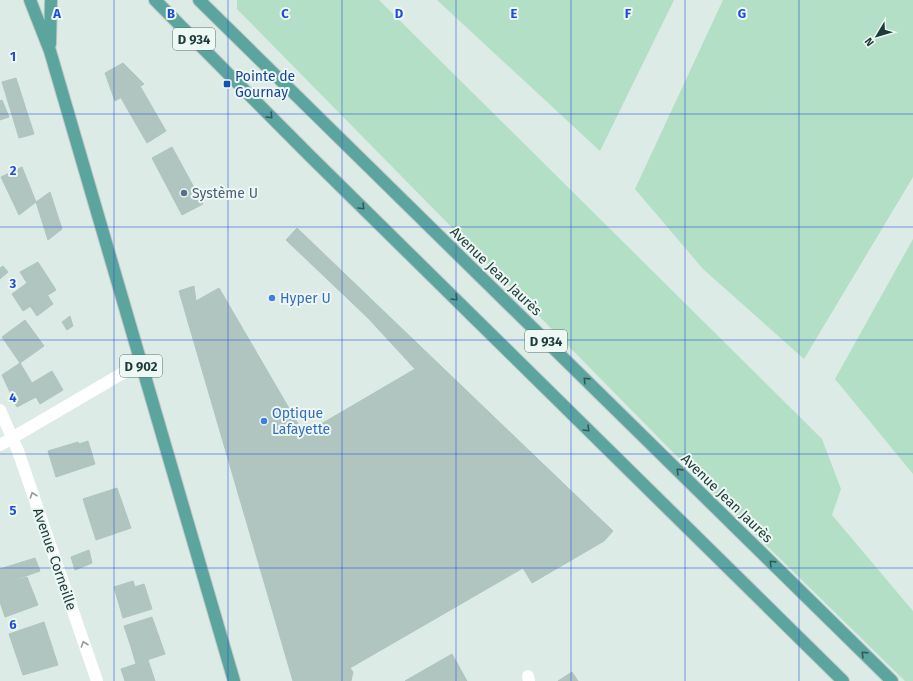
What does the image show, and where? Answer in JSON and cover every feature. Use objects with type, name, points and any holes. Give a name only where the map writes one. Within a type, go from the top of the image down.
[{"type":"main road","name":"D 902","points":[[30,0],[50,51],[111,256],[140,363],[174,471],[234,681]]},
{"type":"main road","name":"D 902","points":[[50,51],[51,0]]},
{"type":"main road","name":"D 934","points":[[155,0],[304,150],[843,681]]},
{"type":"main road","name":"Avenue Jean Jaurès","points":[[206,2],[892,681]]},
{"type":"street","points":[[0,445],[140,363]]},
{"type":"street","name":"Avenue Corneille","points":[[0,410],[13,437],[97,681]]},
{"type":"green space","points":[[237,0],[379,0],[822,439],[841,489],[832,515],[913,611],[913,681],[905,681],[711,491],[237,9]]},
{"type":"green space","points":[[437,0],[674,0],[600,151]]},
{"type":"green space","points":[[723,0],[913,0],[913,177],[804,359],[703,269],[635,189]]},
{"type":"green space","points":[[913,239],[913,474],[835,379]]},
{"type":"building","points":[[123,63],[144,84],[115,101],[105,73]]},
{"type":"building","points":[[16,78],[34,134],[19,138],[2,82]]},
{"type":"building","points":[[140,86],[166,131],[147,143],[121,98]]},
{"type":"building","points":[[2,100],[9,117],[0,120],[0,101]]},
{"type":"building","points":[[172,147],[203,204],[182,215],[152,158]]},
{"type":"building","points":[[22,167],[36,202],[19,215],[1,177]]},
{"type":"building","points":[[50,192],[62,229],[48,240],[36,202]]},
{"type":"building","points":[[297,228],[613,531],[604,541],[532,583],[523,568],[350,668],[353,672],[351,681],[293,681],[179,291],[194,286],[196,301],[219,288],[304,434],[415,369],[368,318],[286,240]]},
{"type":"building","points":[[38,262],[56,290],[23,311],[12,294],[27,283],[20,272]]},
{"type":"building","points":[[3,266],[8,272],[0,279],[0,268]]},
{"type":"building","points":[[48,296],[53,304],[37,316],[30,306]]},
{"type":"building","points":[[70,316],[73,326],[67,330],[62,322]]},
{"type":"building","points":[[25,320],[44,346],[20,363],[2,337]]},
{"type":"building","points":[[20,363],[32,383],[52,371],[63,390],[40,404],[36,397],[17,407],[2,375]]},
{"type":"building","points":[[88,441],[95,464],[56,477],[48,451],[78,442],[79,444]]},
{"type":"building","points":[[117,488],[131,528],[96,540],[83,499]]},
{"type":"building","points":[[89,550],[92,563],[75,570],[71,557]]},
{"type":"building","points":[[35,558],[40,571],[0,585],[0,569]]},
{"type":"building","points":[[27,577],[38,605],[5,617],[0,602],[0,585]]},
{"type":"building","points":[[133,581],[135,587],[144,584],[152,609],[123,618],[114,587]]},
{"type":"building","points":[[152,617],[165,654],[141,662],[136,645],[131,647],[124,626]]},
{"type":"building","points":[[44,622],[58,665],[23,675],[9,634]]},
{"type":"building","points":[[136,645],[141,662],[136,664],[131,647]]},
{"type":"building","points":[[452,654],[467,681],[405,681]]},
{"type":"building","points":[[148,660],[155,681],[125,681],[121,669]]},
{"type":"building","points":[[572,672],[578,681],[558,681]]},
{"type":"place","name":"Pointe de Gournay","points":[[227,84]]},
{"type":"place","name":"Système U","points":[[184,193]]},
{"type":"place","name":"Hyper U","points":[[272,298]]},
{"type":"place","name":"Optique Lafayette","points":[[264,421]]}]
